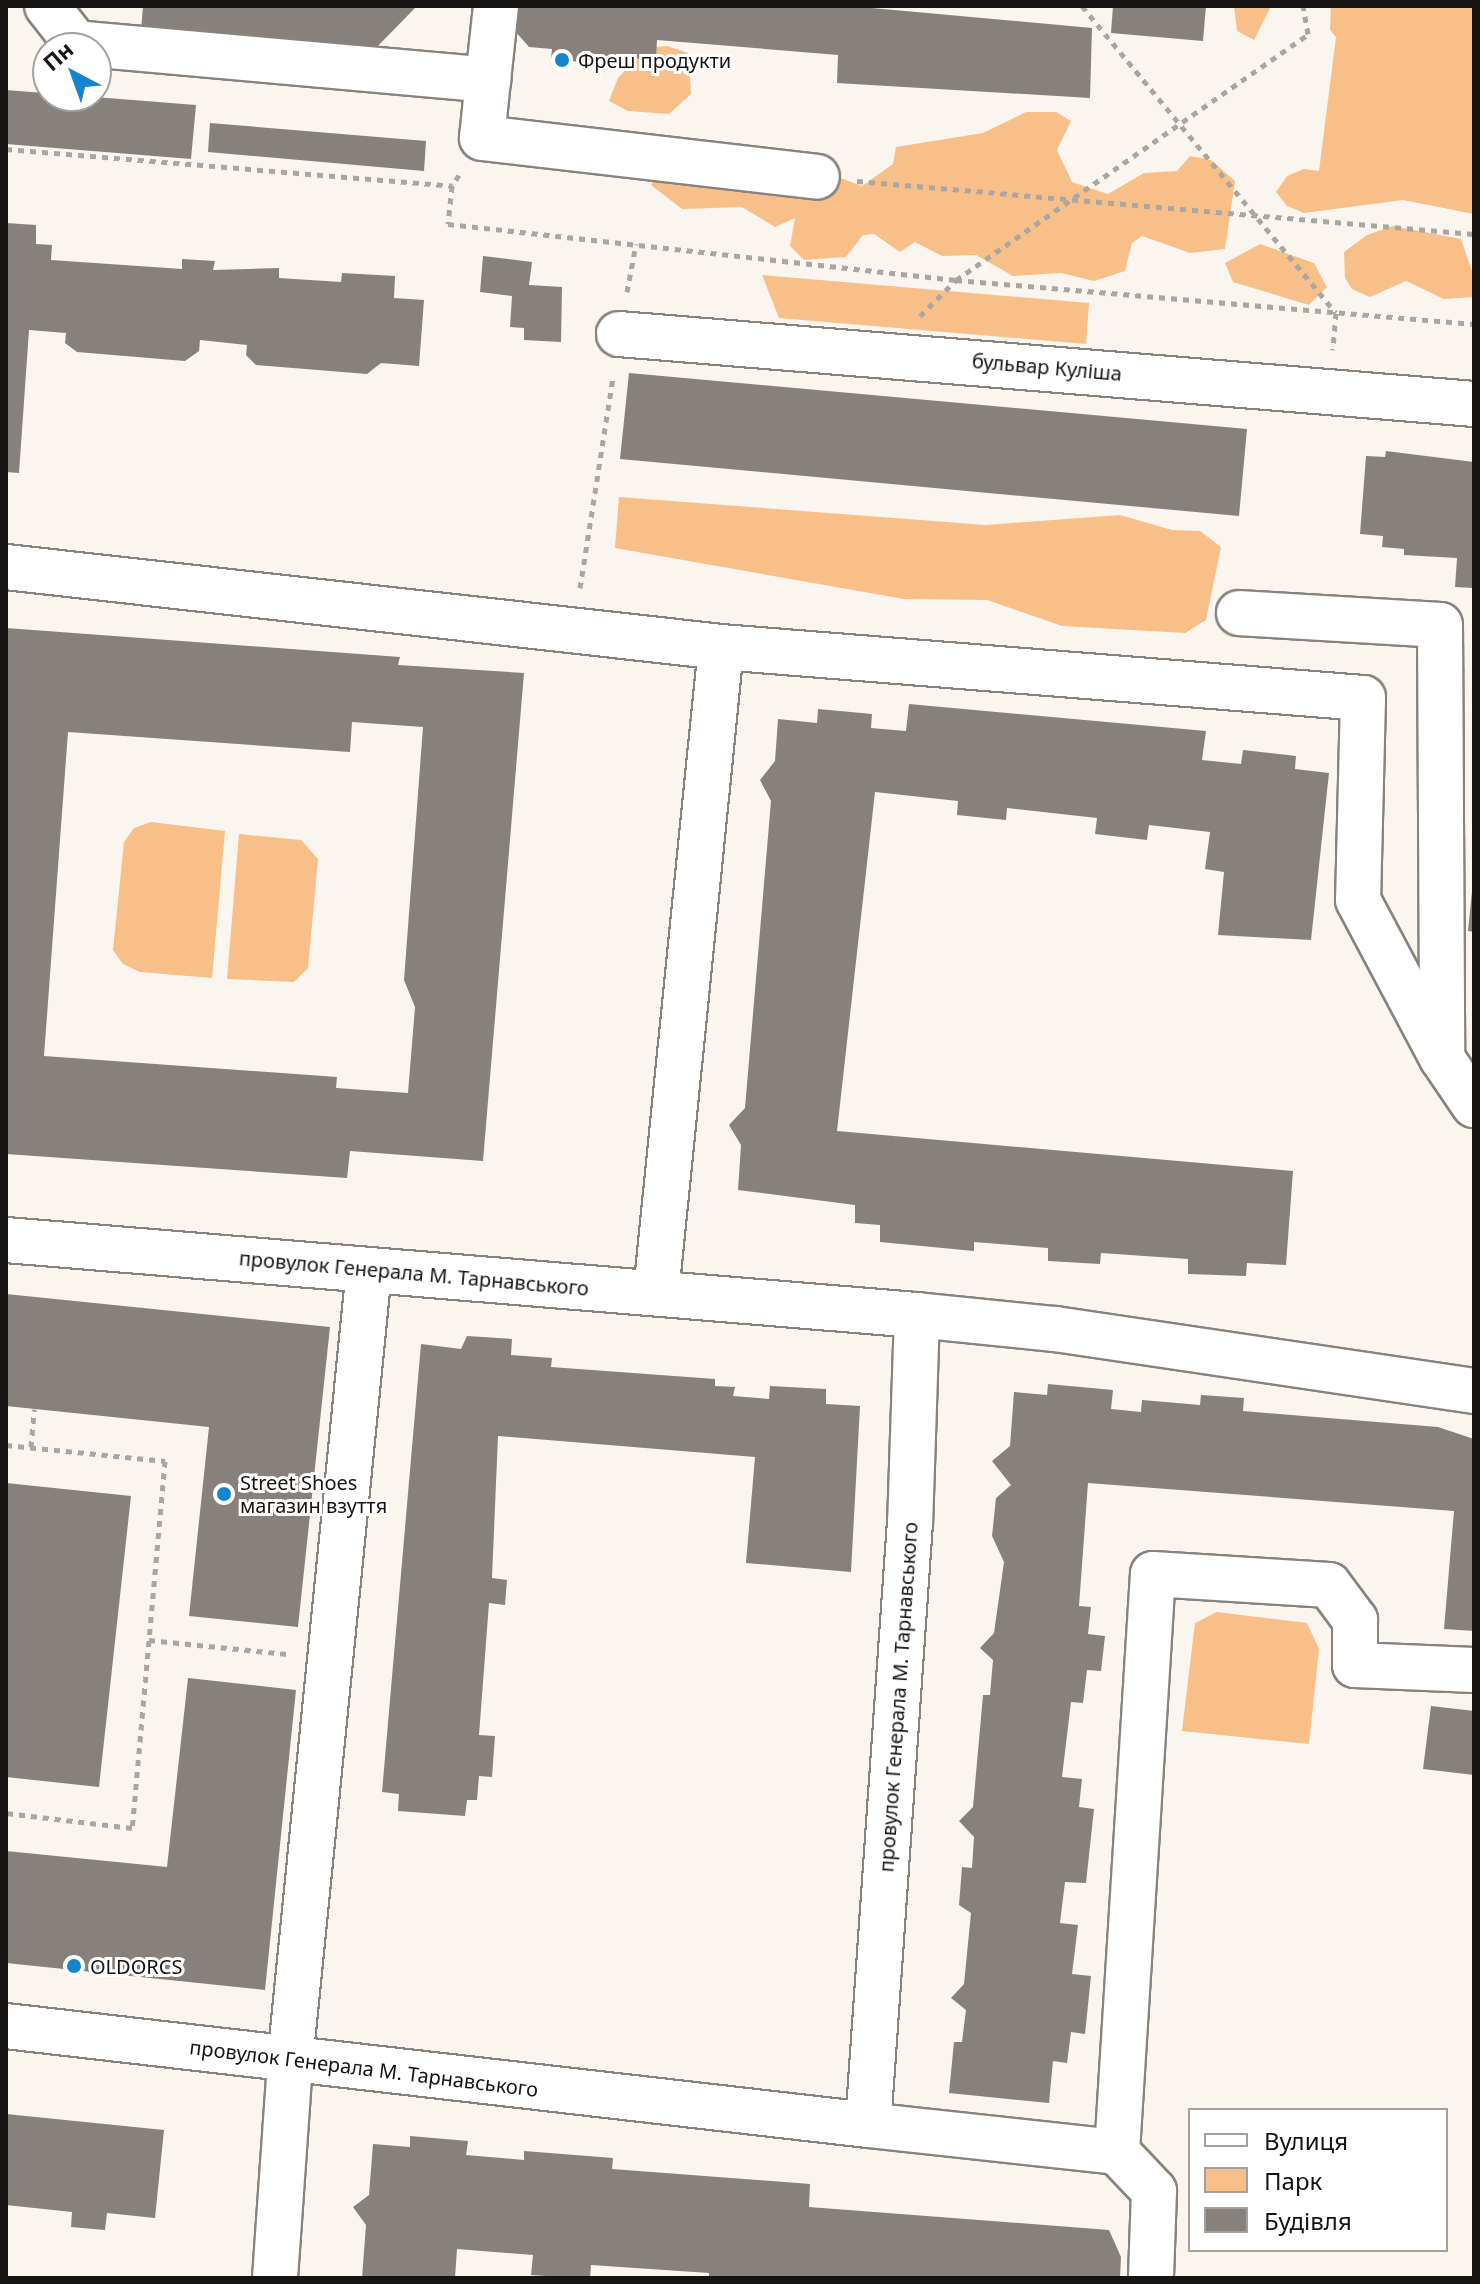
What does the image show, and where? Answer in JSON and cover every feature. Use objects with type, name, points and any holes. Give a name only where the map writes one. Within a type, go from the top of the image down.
[{"type":"street","points":[[47,6],[76,43],[488,80]]},
{"type":"street","points":[[496,6],[482,138],[817,177]]},
{"type":"street","name":"бульвар Куліша","points":[[619,334],[1474,404]]},
{"type":"street","points":[[6,567],[573,633],[1363,698],[1358,900],[1442,1058],[1474,1105]]},
{"type":"street","points":[[1239,613],[1440,625],[1442,1058]]},
{"type":"street","points":[[656,1293],[721,647]]},
{"type":"street","name":"провулок Генерала М. Тарнавського","points":[[6,1240],[917,1315],[910,1522],[868,2125],[6,2026]]},
{"type":"street","points":[[275,2278],[290,2061],[369,1270]]},
{"type":"street","points":[[917,1315],[1055,1329],[1474,1391]]},
{"type":"street","points":[[1117,2152],[1153,1574],[1329,1585],[1355,1620],[1355,1665],[1474,1670]]},
{"type":"street","points":[[868,2125],[1117,2152],[1154,2191],[1151,2278]]},
{"type":"path","points":[[1082,6],[1176,126],[1336,313],[1330,391]]},
{"type":"path","points":[[883,354],[956,280],[1308,34],[1303,6]]},
{"type":"path","points":[[6,149],[452,186]]},
{"type":"path","points":[[817,177],[1065,201],[1474,234]]},
{"type":"path","points":[[448,224],[956,280],[1474,324]]},
{"type":"path","points":[[573,633],[636,244]]},
{"type":"path","points":[[31,1447],[34,1409]]},
{"type":"path","points":[[6,1445],[165,1461],[132,1828],[6,1813]]},
{"type":"path","points":[[149,1640],[330,1658]]},
{"type":"green space","points":[[1234,6],[1271,6],[1254,40],[1237,31]]},
{"type":"green space","points":[[1331,6],[1474,6],[1474,214],[1403,200],[1304,213],[1287,206],[1276,192],[1287,176],[1304,169],[1319,171],[1336,37],[1330,30]]},
{"type":"green space","points":[[667,46],[688,53],[691,94],[669,114],[628,111],[609,101],[618,78],[646,48]]},
{"type":"green space","points":[[1026,112],[1056,112],[1071,121],[1057,150],[1072,182],[1108,194],[1144,173],[1177,171],[1190,156],[1211,160],[1235,181],[1225,249],[1190,253],[1142,236],[1132,243],[1125,271],[1094,281],[1061,273],[1013,276],[976,255],[942,256],[915,242],[900,252],[874,234],[863,235],[846,257],[804,260],[790,246],[795,218],[775,227],[742,207],[682,209],[651,185],[658,162],[811,167],[862,186],[893,164],[896,147],[983,133]]},
{"type":"green space","points":[[1393,226],[1461,239],[1474,277],[1474,297],[1444,299],[1406,281],[1370,297],[1352,289],[1345,278],[1344,252],[1367,235]]},
{"type":"green space","points":[[1260,244],[1314,263],[1327,287],[1309,305],[1233,282],[1225,263]]},
{"type":"green space","points":[[762,275],[1089,303],[1086,344],[779,318]]},
{"type":"green space","points":[[619,497],[986,525],[1120,515],[1172,530],[1200,531],[1221,547],[1206,620],[1185,633],[1062,626],[987,600],[904,599],[615,548]]},
{"type":"green space","points":[[151,822],[225,831],[212,978],[140,972],[123,964],[113,950],[124,842],[134,828]]},
{"type":"green space","points":[[239,834],[301,840],[318,859],[308,968],[294,982],[227,979]]},
{"type":"green space","points":[[1217,1612],[1307,1623],[1319,1649],[1309,1744],[1182,1731],[1195,1623]]},
{"type":"building","points":[[143,6],[417,6],[372,52],[141,31]]},
{"type":"building","points":[[519,6],[850,6],[1092,28],[1090,98],[837,83],[838,55],[657,40],[656,60],[632,58],[632,67],[551,59],[552,49],[529,47],[515,31]]},
{"type":"building","points":[[1113,6],[1206,6],[1203,41],[1111,33]]},
{"type":"building","points":[[6,90],[32,92],[32,112],[112,112],[112,98],[196,105],[191,159],[6,144]]},
{"type":"building","points":[[210,123],[426,141],[424,171],[208,152]]},
{"type":"building","points":[[6,223],[36,225],[36,244],[52,245],[51,260],[182,269],[182,259],[215,261],[213,270],[279,268],[279,278],[341,282],[342,273],[395,276],[394,298],[424,300],[419,366],[381,363],[367,374],[256,365],[246,355],[247,345],[200,340],[199,351],[185,361],[77,352],[65,343],[66,333],[29,330],[19,473],[6,472]]},
{"type":"building","points":[[483,256],[532,262],[529,285],[562,287],[561,342],[524,340],[524,328],[510,327],[512,296],[480,292]]},
{"type":"building","points":[[629,373],[1247,429],[1239,516],[620,459]]},
{"type":"building","points":[[1386,451],[1474,462],[1474,588],[1455,587],[1457,558],[1404,555],[1404,549],[1382,547],[1383,536],[1360,534],[1366,456],[1385,457]]},
{"type":"building","points":[[6,628],[400,657],[398,665],[524,673],[483,1161],[350,1151],[347,1178],[6,1154]],"holes":[[[352,722],[423,727],[404,980],[415,1007],[408,1093],[336,1088],[337,1077],[44,1056],[68,732],[350,752]]]},
{"type":"building","points":[[909,704],[1206,731],[1202,760],[1241,764],[1243,750],[1296,756],[1295,769],[1329,773],[1311,940],[1218,935],[1224,872],[1205,869],[1210,832],[1149,825],[1147,840],[1095,834],[1097,818],[1007,808],[1006,820],[957,815],[958,801],[875,792],[837,1131],[1293,1171],[1286,1265],[1247,1263],[1246,1276],[1188,1274],[1188,1259],[1101,1253],[1100,1264],[1048,1261],[1048,1248],[974,1242],[974,1251],[880,1242],[880,1225],[855,1223],[855,1205],[738,1190],[741,1145],[729,1125],[745,1108],[771,801],[760,780],[775,761],[778,719],[817,723],[818,709],[872,714],[871,728],[906,731]]},
{"type":"building","points":[[1474,892],[1474,932],[1468,931]]},
{"type":"building","points":[[6,1294],[330,1327],[298,1627],[189,1616],[209,1427],[6,1406]]},
{"type":"building","points":[[467,1336],[512,1339],[511,1355],[552,1358],[551,1367],[715,1379],[715,1386],[735,1387],[733,1396],[769,1399],[770,1386],[826,1389],[826,1404],[860,1406],[851,1572],[746,1563],[755,1457],[498,1436],[492,1578],[507,1580],[505,1605],[489,1603],[479,1735],[495,1736],[492,1777],[479,1776],[477,1800],[467,1800],[465,1816],[398,1811],[399,1794],[382,1792],[421,1344],[461,1349]]},
{"type":"building","points":[[1048,1384],[1113,1390],[1111,1409],[1141,1412],[1142,1400],[1200,1405],[1201,1395],[1244,1398],[1243,1411],[1438,1427],[1474,1439],[1474,1631],[1444,1629],[1454,1511],[1088,1483],[1079,1606],[1091,1607],[1088,1634],[1105,1636],[1101,1671],[1087,1670],[1083,1703],[1071,1702],[1062,1777],[1082,1779],[1079,1807],[1094,1809],[1086,1883],[1065,1882],[1060,1923],[1078,1925],[1072,1974],[1091,1976],[1085,2034],[1071,2032],[1067,2063],[1053,2061],[1049,2103],[949,2093],[954,2042],[962,2042],[966,2010],[951,1998],[964,1984],[971,1913],[959,1905],[962,1867],[972,1868],[974,1837],[959,1821],[973,1807],[983,1695],[990,1695],[993,1660],[980,1648],[994,1633],[1004,1562],[992,1536],[996,1498],[1011,1485],[992,1461],[1010,1446],[1014,1392],[1047,1395]]},
{"type":"building","points":[[6,1483],[131,1496],[99,1787],[6,1777]]},
{"type":"building","points":[[188,1678],[296,1690],[265,1990],[6,1963],[6,1851],[167,1867]]},
{"type":"building","points":[[1431,1706],[1474,1711],[1474,1775],[1423,1769]]},
{"type":"building","points":[[6,2114],[164,2130],[155,2218],[107,2213],[105,2230],[71,2227],[72,2212],[6,2205]]},
{"type":"building","points":[[410,2136],[468,2141],[466,2155],[524,2160],[524,2151],[613,2158],[612,2169],[810,2184],[809,2207],[1109,2230],[1121,2257],[1120,2278],[709,2278],[709,2273],[591,2265],[590,2278],[577,2278],[531,2275],[533,2255],[457,2249],[455,2278],[362,2278],[366,2225],[353,2207],[369,2195],[373,2144],[410,2147]]},
{"type":"place","name":"Фреш продукти","points":[[562,60]]},
{"type":"place","name":"Street Shoes магазин взуття","points":[[224,1494]]},
{"type":"place","name":"OLDORCS","points":[[74,1966]]}]
